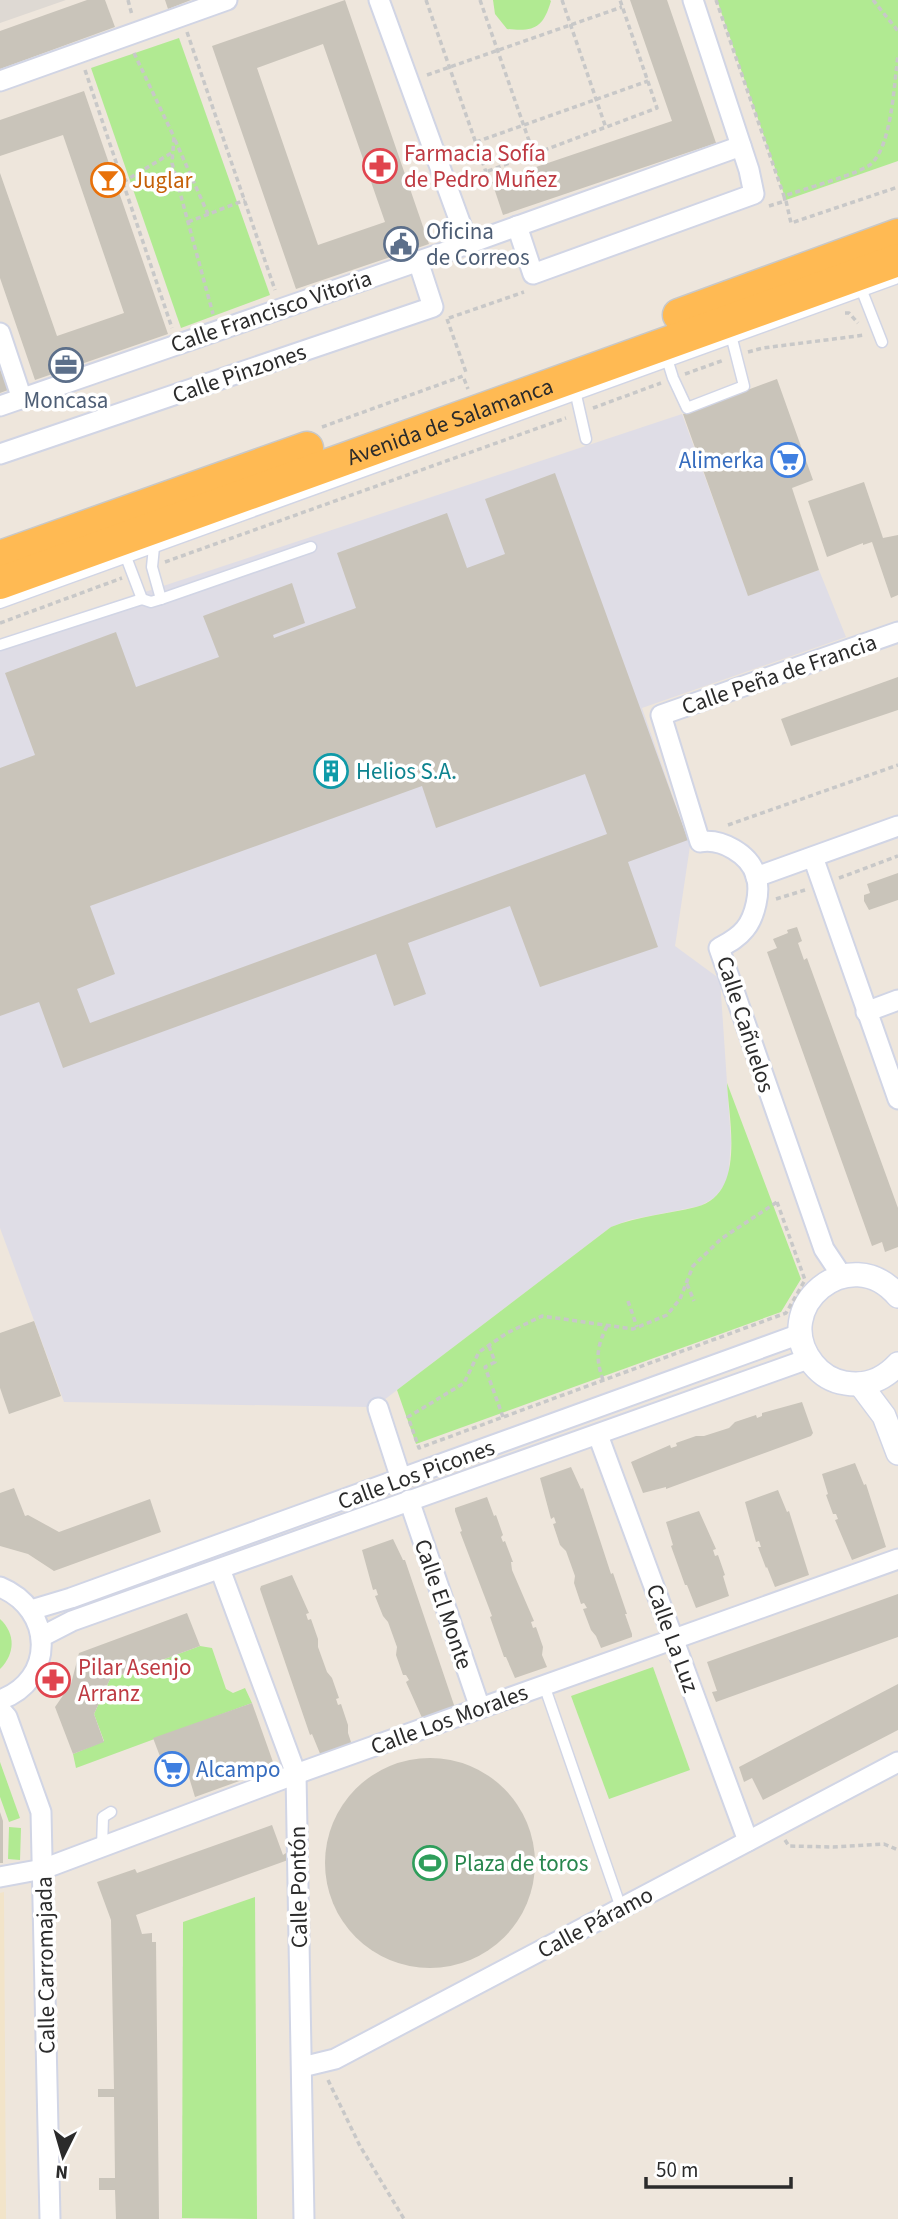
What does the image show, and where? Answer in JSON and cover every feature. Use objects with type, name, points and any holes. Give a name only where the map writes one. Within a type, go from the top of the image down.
[{"type":"highway","name":"Avenida de Salamanca","points":[[0,557],[469,392],[898,235]]},
{"type":"highway","name":"Avenida de Salamanca","points":[[0,583],[898,260]]},
{"type":"street","points":[[0,81],[227,0]]},
{"type":"street","points":[[379,0],[468,244]]},
{"type":"street","points":[[517,226],[533,274],[754,194],[693,0]]},
{"type":"street","name":"Calle Francisco Vitoria","points":[[0,406],[741,146]]},
{"type":"street","name":"Calle Pinzones","points":[[0,454],[433,307],[418,261]]},
{"type":"street","points":[[0,333],[22,399]]},
{"type":"street","name":"Calle Peña de Francia","points":[[760,875],[733,849],[712,840],[700,842],[661,715],[898,632]]},
{"type":"street","points":[[760,875],[898,827]]},
{"type":"street","points":[[813,858],[898,1100]]},
{"type":"street","name":"Calle Cañuelos","points":[[760,875],[755,906],[747,928],[734,940],[719,948],[833,1280]]},
{"type":"street","points":[[866,1012],[898,1000]]},
{"type":"street","points":[[891,1370],[860,1384],[849,1384],[830,1378],[808,1359],[800,1334],[801,1317],[806,1303],[833,1280],[865,1275],[891,1287],[898,1296]]},
{"type":"street","name":"Calle Los Picones","points":[[31,1610],[84,1594],[800,1334]]},
{"type":"street","name":"Calle Los Picones","points":[[41,1637],[72,1621],[808,1359]]},
{"type":"street","points":[[884,1416],[891,1370]]},
{"type":"street","points":[[860,1384],[884,1416],[898,1453]]},
{"type":"street","points":[[378,1408],[401,1479]]},
{"type":"street","name":"Calle La Luz","points":[[598,1435],[748,1841]]},
{"type":"street","name":"Calle El Monte","points":[[409,1500],[480,1708]]},
{"type":"street","name":"Calle Los Morales","points":[[0,1877],[43,1869],[296,1774],[898,1559]]},
{"type":"street","name":"Calle Pontón","points":[[220,1570],[296,1774],[311,2065],[304,2219]]},
{"type":"street","points":[[0,1587],[22,1600],[31,1610],[41,1637],[41,1651],[32,1677],[4,1706]]},
{"type":"street","name":"Calle Carromajada","points":[[4,1706],[41,1812],[50,2219]]},
{"type":"street","name":"Calle Páramo","points":[[311,2065],[335,2059],[893,1766]]},
{"type":"lane","points":[[0,603],[732,339],[898,276]]},
{"type":"lane","points":[[862,291],[881,338]]},
{"type":"lane","points":[[668,362],[687,408],[744,386],[732,339]]},
{"type":"lane","points":[[576,395],[586,439]]},
{"type":"lane","points":[[154,547],[152,567],[161,599]]},
{"type":"lane","points":[[0,645],[142,599],[151,602],[161,599],[311,547]]},
{"type":"lane","points":[[126,557],[142,599]]},
{"type":"lane","points":[[544,1685],[621,1908]]},
{"type":"lane","points":[[102,1847],[103,1817],[111,1812]]},
{"type":"path","points":[[128,0],[136,34],[132,49],[208,214]]},
{"type":"path","points":[[426,0],[486,172]]},
{"type":"path","points":[[480,0],[534,155]]},
{"type":"path","points":[[562,0],[606,128]]},
{"type":"path","points":[[464,180],[657,108],[620,0]]},
{"type":"path","points":[[716,0],[784,196],[869,167],[880,154],[887,130],[898,55]]},
{"type":"path","points":[[873,0],[898,30]]},
{"type":"path","points":[[428,75],[622,7]]},
{"type":"path","points":[[182,17],[281,309]]},
{"type":"path","points":[[79,53],[177,344]]},
{"type":"path","points":[[475,142],[648,81]]},
{"type":"path","points":[[174,137],[173,163],[216,330]]},
{"type":"path","points":[[122,182],[173,152]]},
{"type":"path","points":[[785,201],[791,223],[898,187]]},
{"type":"path","points":[[188,222],[244,200]]},
{"type":"path","points":[[447,318],[467,375]]},
{"type":"path","points":[[152,567],[737,356],[763,348],[881,338]]},
{"type":"path","points":[[0,623],[133,574]]},
{"type":"path","points":[[718,828],[898,765]]},
{"type":"path","points":[[760,875],[772,900],[822,885],[898,856]]},
{"type":"path","points":[[777,1202],[805,1280],[786,1313],[419,1448],[408,1417],[464,1383],[479,1352],[507,1333],[542,1316],[633,1329],[667,1315],[680,1299],[686,1283],[693,1266],[721,1240],[777,1202]]},
{"type":"path","points":[[686,1283],[694,1301]]},
{"type":"path","points":[[628,1301],[637,1327]]},
{"type":"path","points":[[603,1380],[598,1343],[608,1324]]},
{"type":"path","points":[[489,1346],[495,1362],[485,1367],[503,1417]]},
{"type":"path","points":[[777,1826],[789,1846],[884,1844],[898,1850]]},
{"type":"path","points":[[311,2065],[404,2219]]},
{"type":"shaded area","points":[[0,0],[66,0],[0,23]]},
{"type":"shaded area","points":[[682,414],[748,595],[819,570],[846,637],[642,708],[690,846],[675,946],[720,979],[731,1142],[728,1180],[714,1198],[700,1206],[629,1220],[611,1227],[384,1400],[369,1407],[64,1402],[0,1228],[0,640]]},
{"type":"shaded area","points":[[4,1892],[6,2219],[0,2219],[0,1893]]},
{"type":"green space","points":[[493,0],[551,1],[541,23],[531,29],[516,30],[507,29],[495,14]]},
{"type":"green space","points":[[717,0],[898,0],[898,161],[786,200]]},
{"type":"green space","points":[[179,38],[270,295],[181,328],[91,68]]},
{"type":"green space","points":[[727,1083],[801,1279],[781,1312],[416,1444],[397,1390],[611,1227],[696,1207],[712,1200],[722,1188],[731,1155]]},
{"type":"green space","points":[[0,1619],[9,1631],[12,1644],[9,1657],[0,1669]]},
{"type":"green space","points":[[200,1646],[212,1648],[226,1689],[233,1693],[245,1688],[252,1703],[76,1768],[73,1754],[104,1741],[94,1714],[110,1679]]},
{"type":"green space","points":[[653,1667],[690,1770],[609,1799],[571,1696]]},
{"type":"green space","points":[[0,1762],[20,1818],[9,1822],[0,1797]]},
{"type":"green space","points":[[9,1827],[21,1828],[20,1860],[8,1859]]},
{"type":"green space","points":[[255,1897],[257,2219],[182,2218],[183,1922]]},
{"type":"building","points":[[87,0],[105,0],[115,27],[0,69],[0,31]]},
{"type":"building","points":[[165,0],[191,0],[168,9]]},
{"type":"building","points":[[345,0],[429,244],[296,289],[212,46]],"holes":[[[323,44],[385,222],[318,245],[257,68]]]},
{"type":"building","points":[[630,0],[667,0],[716,143],[503,215],[492,182],[672,121]]},
{"type":"building","points":[[84,91],[168,334],[35,380],[0,278],[0,173],[57,336],[124,313],[63,135],[0,156],[0,120]]},
{"type":"building","points":[[0,369],[8,390],[0,393]]},
{"type":"building","points":[[777,379],[813,480],[792,488],[819,570],[748,596],[683,414]]},
{"type":"building","name":"Helios S.A.","points":[[555,473],[688,840],[628,862],[658,947],[540,987],[510,906],[408,943],[426,994],[394,1006],[376,954],[63,1068],[39,1002],[0,1016],[0,768],[35,755],[5,673],[116,632],[136,687],[219,657],[203,616],[292,583],[305,623],[273,635],[274,638],[356,608],[337,553],[447,513],[467,568],[505,554],[485,499]],"holes":[[[585,774],[607,834],[90,1023],[77,989],[115,974],[90,906],[422,786],[436,828]]]},
{"type":"building","points":[[864,482],[883,538],[898,535],[898,595],[891,598],[872,542],[827,557],[808,501]]},
{"type":"building","points":[[898,677],[898,710],[791,746],[781,719]]},
{"type":"building","points":[[898,873],[898,900],[869,910],[864,901],[864,895],[870,893],[867,884]]},
{"type":"building","points":[[797,927],[802,941],[798,943],[804,960],[807,958],[898,1208],[898,1247],[885,1252],[882,1242],[872,1246],[767,952],[777,948],[773,939]]},
{"type":"building","points":[[34,1321],[61,1396],[9,1414],[0,1388],[0,1333]]},
{"type":"building","points":[[802,1402],[813,1433],[811,1436],[666,1489],[643,1493],[631,1462],[670,1445],[671,1448],[677,1446],[676,1443],[696,1436],[729,1428],[735,1422],[756,1415],[757,1418],[762,1416],[762,1413]]},
{"type":"building","points":[[855,1463],[864,1485],[866,1484],[886,1547],[852,1560],[835,1520],[838,1519],[836,1514],[833,1514],[826,1495],[828,1494],[822,1474]]},
{"type":"building","points":[[571,1467],[581,1489],[583,1488],[632,1634],[632,1637],[601,1648],[583,1609],[587,1608],[584,1603],[581,1604],[574,1583],[575,1576],[566,1551],[560,1545],[553,1524],[556,1523],[554,1517],[551,1519],[540,1478]]},
{"type":"building","points":[[14,1488],[25,1516],[28,1515],[59,1532],[150,1499],[161,1532],[54,1571],[28,1554],[0,1546],[0,1493]]},
{"type":"building","points":[[778,1490],[787,1512],[789,1511],[809,1575],[775,1587],[758,1547],[761,1547],[759,1541],[756,1542],[745,1502]]},
{"type":"building","points":[[487,1497],[513,1562],[512,1570],[534,1621],[531,1622],[533,1628],[536,1627],[547,1667],[515,1678],[504,1657],[455,1511],[455,1508]]},
{"type":"building","points":[[699,1511],[716,1549],[713,1550],[715,1556],[718,1555],[725,1575],[723,1576],[729,1596],[696,1608],[671,1546],[673,1545],[666,1522]]},
{"type":"building","points":[[393,1539],[405,1560],[454,1705],[454,1709],[423,1720],[406,1682],[409,1680],[403,1675],[396,1655],[397,1647],[375,1596],[378,1595],[376,1589],[373,1590],[362,1550]]},
{"type":"building","points":[[292,1575],[309,1613],[306,1614],[308,1620],[311,1619],[327,1672],[332,1678],[339,1698],[336,1699],[338,1705],[341,1704],[352,1745],[321,1756],[312,1734],[310,1735],[260,1589],[261,1586]]},
{"type":"building","points":[[898,1594],[898,1637],[716,1702],[712,1692],[717,1691],[707,1662]]},
{"type":"building","points":[[187,1613],[200,1646],[110,1679],[94,1714],[104,1742],[73,1754],[55,1707],[71,1684],[79,1653]]},
{"type":"building","points":[[898,1684],[898,1730],[763,1800],[752,1778],[744,1782],[739,1767]]},
{"type":"building","points":[[252,1703],[273,1762],[270,1770],[195,1797],[188,1774],[169,1780],[153,1738]]},
{"type":"building","name":"Plaza de toros","points":[[430,1758],[470,1766],[504,1789],[527,1823],[535,1863],[527,1903],[504,1937],[470,1960],[430,1968],[390,1960],[356,1937],[333,1903],[325,1863],[333,1823],[356,1789],[390,1766]]},
{"type":"building","points":[[0,1812],[3,1821],[3,1863],[0,1863]]},
{"type":"building","points":[[272,1825],[283,1855],[286,1853],[288,1860],[136,1915],[142,1934],[152,1933],[152,1942],[156,1942],[159,2219],[116,2219],[115,2190],[99,2190],[99,2178],[115,2178],[114,2097],[98,2097],[98,2089],[114,2089],[111,1920],[97,1882],[135,1869],[137,1873]]},
{"type":"place","name":"Farmacia Sofía de Pedro Muñez","points":[[380,166]]},
{"type":"place","name":"Juglar","points":[[108,180]]},
{"type":"place","name":"Oficina de Correos","points":[[401,244]]},
{"type":"place","name":"Moncasa","points":[[66,365]]},
{"type":"place","name":"Alimerka","points":[[788,460]]},
{"type":"place","name":"Helios S.A.","points":[[331,771]]},
{"type":"place","name":"Pilar Asenjo Arranz","points":[[53,1680]]},
{"type":"place","name":"Alcampo","points":[[172,1769]]},
{"type":"place","name":"Plaza de toros","points":[[430,1863]]}]
